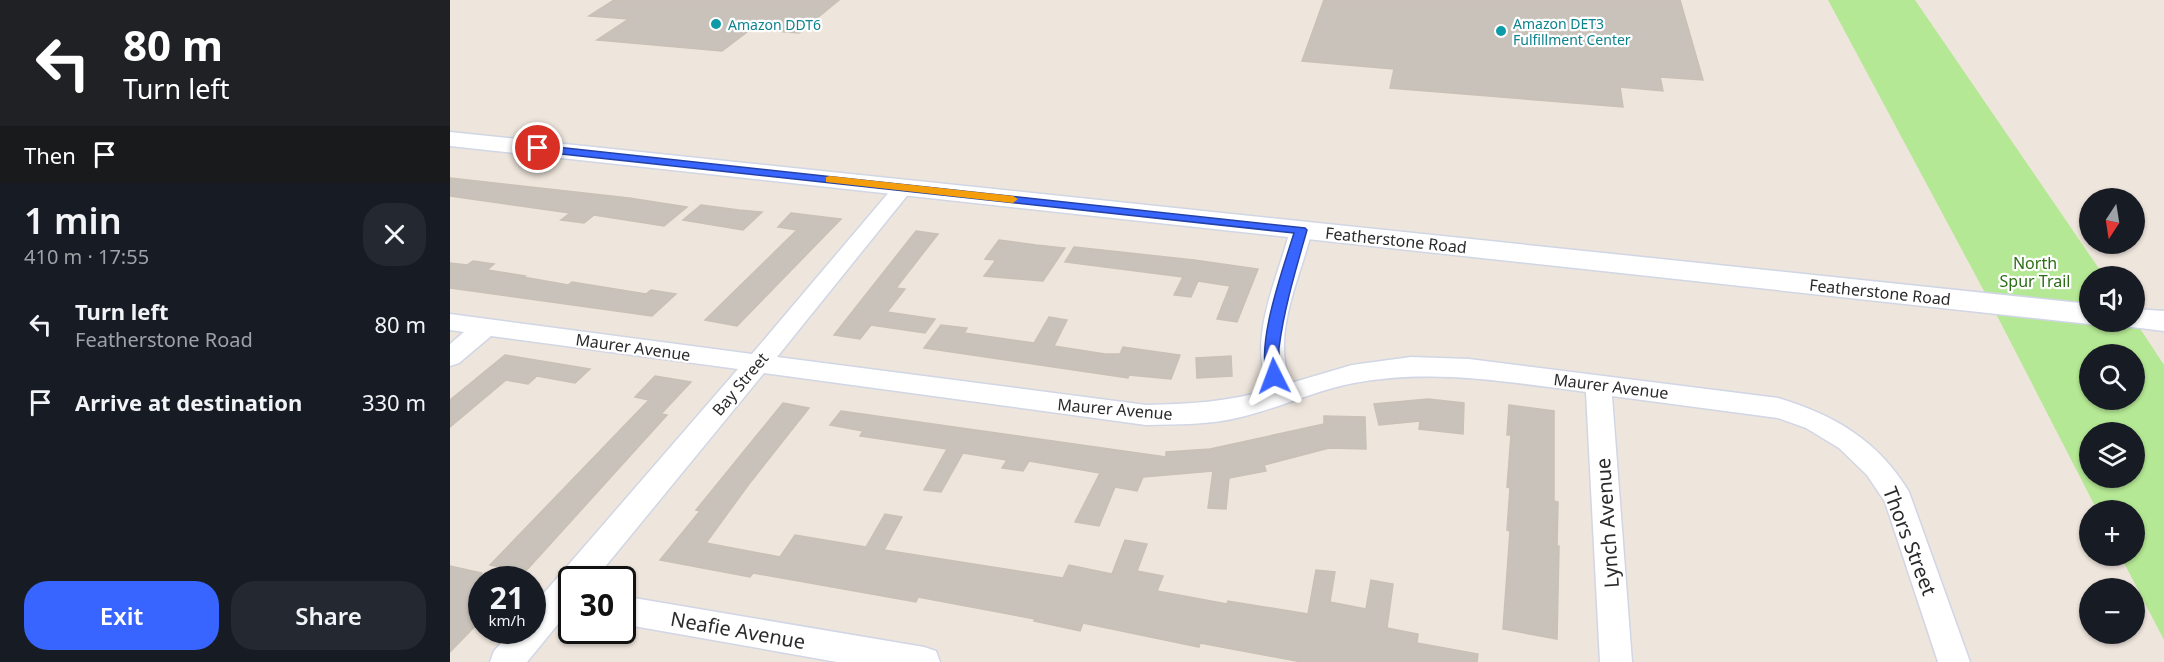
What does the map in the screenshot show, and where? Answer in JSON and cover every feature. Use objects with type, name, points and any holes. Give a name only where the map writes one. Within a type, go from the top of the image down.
[{"type":"street","name":"Featherstone Road","points":[[450,139],[2079,313]]},
{"type":"street","name":"Bay Street","points":[[591,566],[894,202],[903,188]]},
{"type":"street","points":[[1284,396],[1272,371],[1273,341],[1276,316],[1301,230]]},
{"type":"street","points":[[2145,319],[2164,321]]},
{"type":"street","name":"Maurer Avenue","points":[[450,322],[1146,415],[1218,411],[1284,396],[1352,374],[1411,366],[1469,368],[1767,406],[1811,419],[1842,436]]},
{"type":"street","points":[[450,357],[486,327]]},
{"type":"street","name":"Lynch Avenue","points":[[1598,385],[1616,662]]},
{"type":"street","name":"Thors Street","points":[[1842,436],[1874,463],[1894,491],[1954,662]]},
{"type":"street","name":"Bay Street","points":[[506,662],[558,604]]},
{"type":"street","name":"Neafie Avenue","points":[[636,612],[924,662]]},
{"type":"green space","name":"North Spur Trail","points":[[1828,0],[1915,0],[2079,239],[2079,254],[2089,254],[2097,266],[2079,266],[2079,332],[2142,332],[2164,365],[2164,640],[2145,603],[2145,578],[2132,578],[2126,566],[2145,566],[2145,500],[2092,500],[2086,488],[2145,488],[2145,422],[2079,422],[2079,475],[1992,306]]},
{"type":"building","name":"Amazon DDT6","points":[[614,0],[839,0],[799,33],[751,29],[722,51],[597,40],[629,19],[589,16]]},
{"type":"building","name":"Amazon DET3 Fulfillment Center","points":[[1324,0],[1680,0],[1703,80],[1660,77],[1663,91],[1620,87],[1623,107],[1390,88],[1394,69],[1302,61]]},
{"type":"building","points":[[450,178],[629,198],[687,207],[664,226],[594,215],[584,223],[561,220],[570,213],[450,196]]},
{"type":"building","points":[[701,205],[762,212],[743,230],[683,220]]},
{"type":"building","points":[[791,213],[841,219],[737,326],[705,320],[797,230],[778,227]]},
{"type":"building","points":[[916,231],[938,234],[896,288],[905,289],[887,312],[935,319],[925,333],[871,325],[860,339],[834,335]]},
{"type":"building","points":[[999,240],[1065,248],[1043,281],[984,276],[996,260],[985,259]]},
{"type":"building","points":[[1074,247],[1258,269],[1237,322],[1217,319],[1230,286],[1198,281],[1191,297],[1174,295],[1183,277],[1065,262]]},
{"type":"building","points":[[473,261],[494,264],[487,270],[568,285],[572,282],[646,294],[651,290],[676,294],[652,316],[450,288],[450,263],[467,265]]},
{"type":"building","points":[[1049,317],[1067,320],[1054,346],[1105,354],[1120,354],[1123,347],[1180,355],[1171,379],[1129,375],[1128,378],[924,348],[941,325],[967,328],[964,333],[1034,343]]},
{"type":"building","points":[[505,355],[590,369],[575,383],[537,376],[528,384],[506,380],[450,427],[450,400]]},
{"type":"building","points":[[1231,356],[1232,376],[1197,378],[1196,358]]},
{"type":"building","points":[[655,376],[691,382],[661,414],[667,415],[530,566],[490,565],[649,400],[635,397]]},
{"type":"building","points":[[1428,399],[1464,403],[1463,434],[1419,429],[1420,421],[1379,425],[1374,404]]},
{"type":"building","points":[[783,403],[809,408],[706,543],[780,557],[795,535],[866,547],[885,514],[902,517],[884,550],[1063,578],[1069,565],[1112,574],[1125,540],[1147,544],[1137,571],[1163,576],[1157,591],[1227,604],[1228,601],[1308,614],[1316,570],[1335,572],[1330,602],[1366,609],[1371,580],[1393,584],[1387,628],[1418,634],[1417,643],[1478,654],[1477,662],[1302,662],[1200,643],[1199,647],[1083,623],[1080,631],[1034,621],[1035,619],[918,597],[916,602],[753,573],[750,577],[660,560],[700,511],[696,510]]},
{"type":"building","points":[[1509,405],[1554,411],[1554,501],[1558,502],[1557,546],[1559,546],[1557,639],[1503,629],[1510,531],[1507,530],[1510,488],[1507,487],[1511,435],[1507,435]]},
{"type":"building","points":[[841,411],[1166,457],[1166,452],[1210,449],[1324,424],[1324,416],[1365,417],[1366,449],[1329,448],[1264,465],[1266,471],[1229,478],[1226,509],[1208,508],[1213,471],[1143,477],[1137,491],[1115,487],[1099,526],[1075,522],[1100,473],[1029,461],[1023,471],[1002,468],[1007,460],[963,453],[941,492],[924,490],[947,449],[860,436],[863,431],[830,425]]},
{"type":"building","points":[[450,566],[468,570],[468,633],[450,652]]},
{"type":"slow traffic","points":[[830,180],[1013,199]]},
{"type":"place","name":"Amazon DDT6","points":[[716,24]]},
{"type":"place","name":"Amazon DET3 Fulfillment Center","points":[[1501,31]]},
{"type":"route","points":[[538,148],[1301,230],[1276,316],[1272,354],[1274,376]]}]
